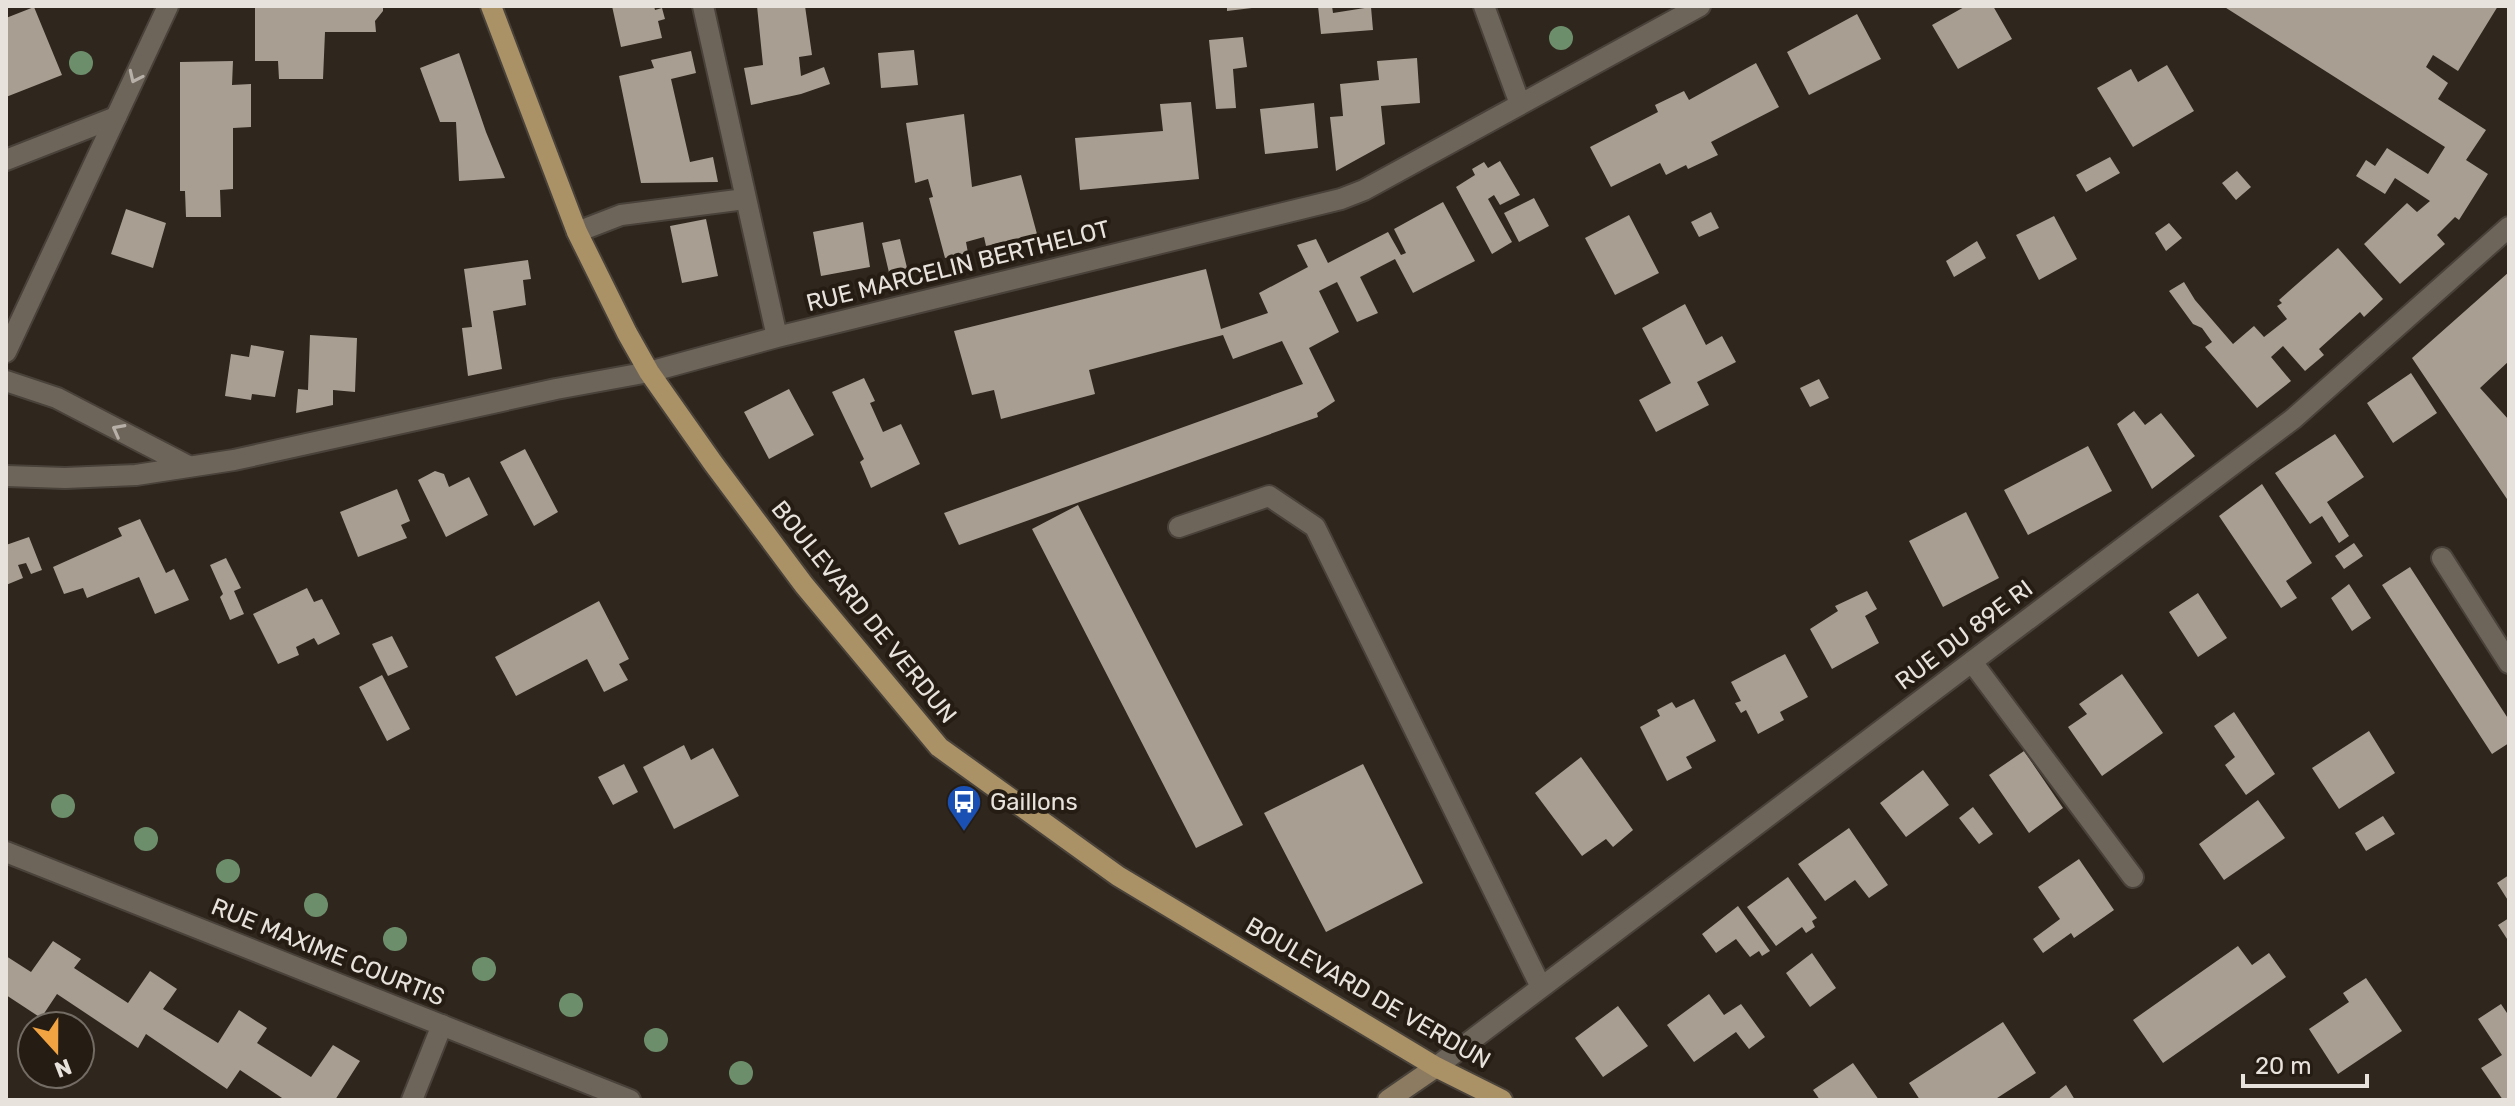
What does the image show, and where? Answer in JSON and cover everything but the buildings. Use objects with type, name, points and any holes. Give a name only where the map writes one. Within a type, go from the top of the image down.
[{"type":"main road","name":"BOULEVARD DE VERDUN","points":[[491,6],[577,232],[649,372],[804,585],[939,747],[1118,876],[1436,1067],[1502,1100]]},
{"type":"main road","points":[[1388,1100],[1436,1067]]},
{"type":"street","points":[[6,352],[168,6]]},
{"type":"street","points":[[703,6],[777,337]]},
{"type":"street","points":[[1484,6],[1520,104]]},
{"type":"street","name":"RUE MARCELIN BERTHELOT","points":[[6,476],[65,478],[136,475],[234,460],[569,386],[649,372],[777,337],[1341,199],[1364,190],[1700,6]]},
{"type":"street","points":[[6,160],[116,117]]},
{"type":"street","points":[[577,232],[621,215],[745,199]]},
{"type":"street","name":"RUE DU 89E RI","points":[[1436,1067],[2293,419],[2509,227]]},
{"type":"street","points":[[6,381],[57,398],[188,466]]},
{"type":"street","points":[[1179,527],[1269,496],[1315,527],[1541,987]]},
{"type":"street","points":[[2442,558],[2509,663]]},
{"type":"street","points":[[1972,662],[2133,877]]},
{"type":"street","name":"RUE MAXIME COURTIS","points":[[6,852],[630,1100]]},
{"type":"street","points":[[412,1100],[442,1025]]},
{"type":"place","name":"Gaillons","points":[[964,833]]}]
